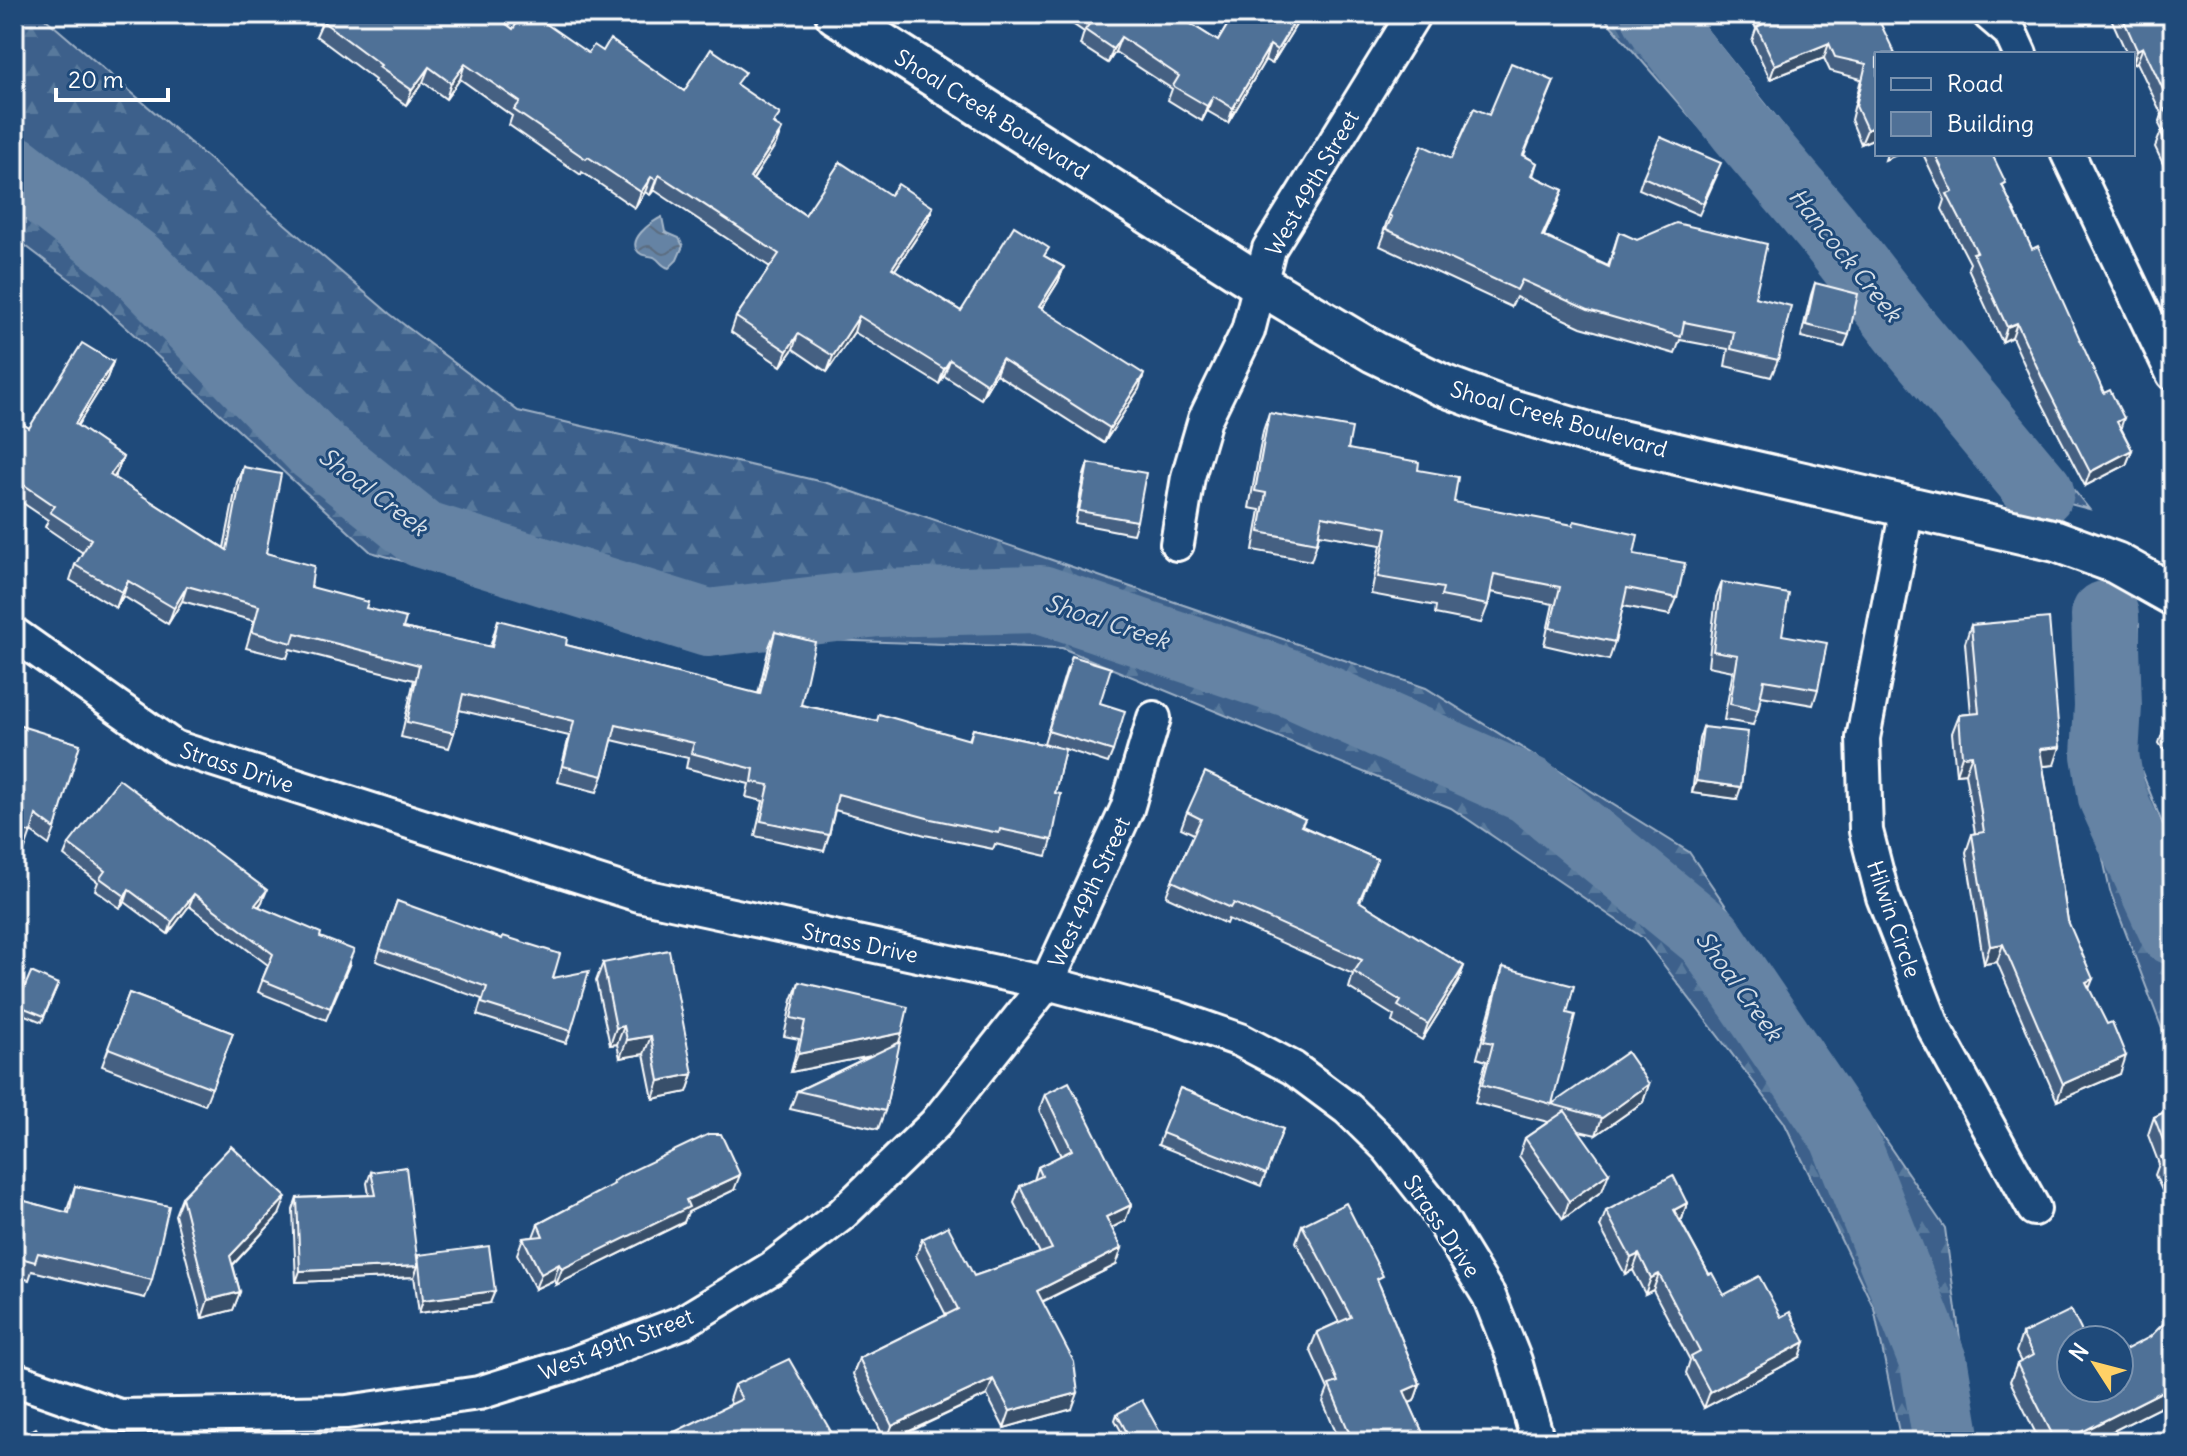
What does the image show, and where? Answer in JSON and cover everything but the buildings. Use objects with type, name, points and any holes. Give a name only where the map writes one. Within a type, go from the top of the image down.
[{"type":"street","name":"Shoal Creek Boulevard","points":[[836,14],[1260,284],[1388,358],[1442,385],[1501,407],[1599,436],[2056,541],[2116,563],[2173,595]]},
{"type":"street","name":"West 49th Street","points":[[1177,544],[1188,477],[1205,419],[1248,331],[1269,249],[1414,14]]},
{"type":"street","points":[[1989,14],[2010,32],[2019,52]]},
{"type":"street","points":[[2069,156],[2173,374]]},
{"type":"street","name":"Hilwin Circle","points":[[1907,508],[1863,738],[1866,831],[1883,897],[1934,1028],[2034,1209]]},
{"type":"street","name":"Strass Drive","points":[[14,634],[174,747],[639,895],[1047,983],[1177,1018],[1240,1040],[1293,1068],[1348,1109],[1388,1148],[1433,1205],[1489,1296],[1515,1361],[1535,1431],[1535,1442]]},
{"type":"street","name":"West 49th Street","points":[[14,1379],[119,1429],[347,1412],[479,1393],[572,1364],[683,1322],[772,1268],[841,1215],[935,1124],[1047,983],[1127,809],[1154,718]]},
{"type":"green space","points":[[14,14],[40,14],[390,314],[518,411],[827,483],[1426,688],[1689,852],[1945,1228],[1974,1442],[1901,1442],[1874,1308],[1784,1122],[1643,938],[1451,808],[1062,648],[765,638],[691,643],[371,552],[93,297],[14,237]]},
{"type":"green space","points":[[1601,14],[1694,14],[2089,509],[1993,484],[1949,415]]},
{"type":"green space","points":[[2077,612],[2139,623],[2136,757],[2173,851],[2173,1058],[2110,891],[2077,739]]},
{"type":"water","points":[[662,217],[665,232],[679,238],[683,246],[677,260],[669,268],[654,257],[641,254],[635,244],[641,232]]},
{"type":"waterway","name":"Hancock Creek","points":[[1655,14],[1741,127],[2040,492]]},
{"type":"waterway","name":"Shoal Creek","points":[[14,169],[134,262],[317,450],[422,534],[708,623],[877,603],[1041,599],[1292,684],[1529,790],[1709,937],[1843,1135],[1934,1364],[1947,1442]]},
{"type":"waterway","name":"Hancock Creek","points":[[2105,615],[2108,706],[2105,755],[2112,797],[2173,931]]}]
